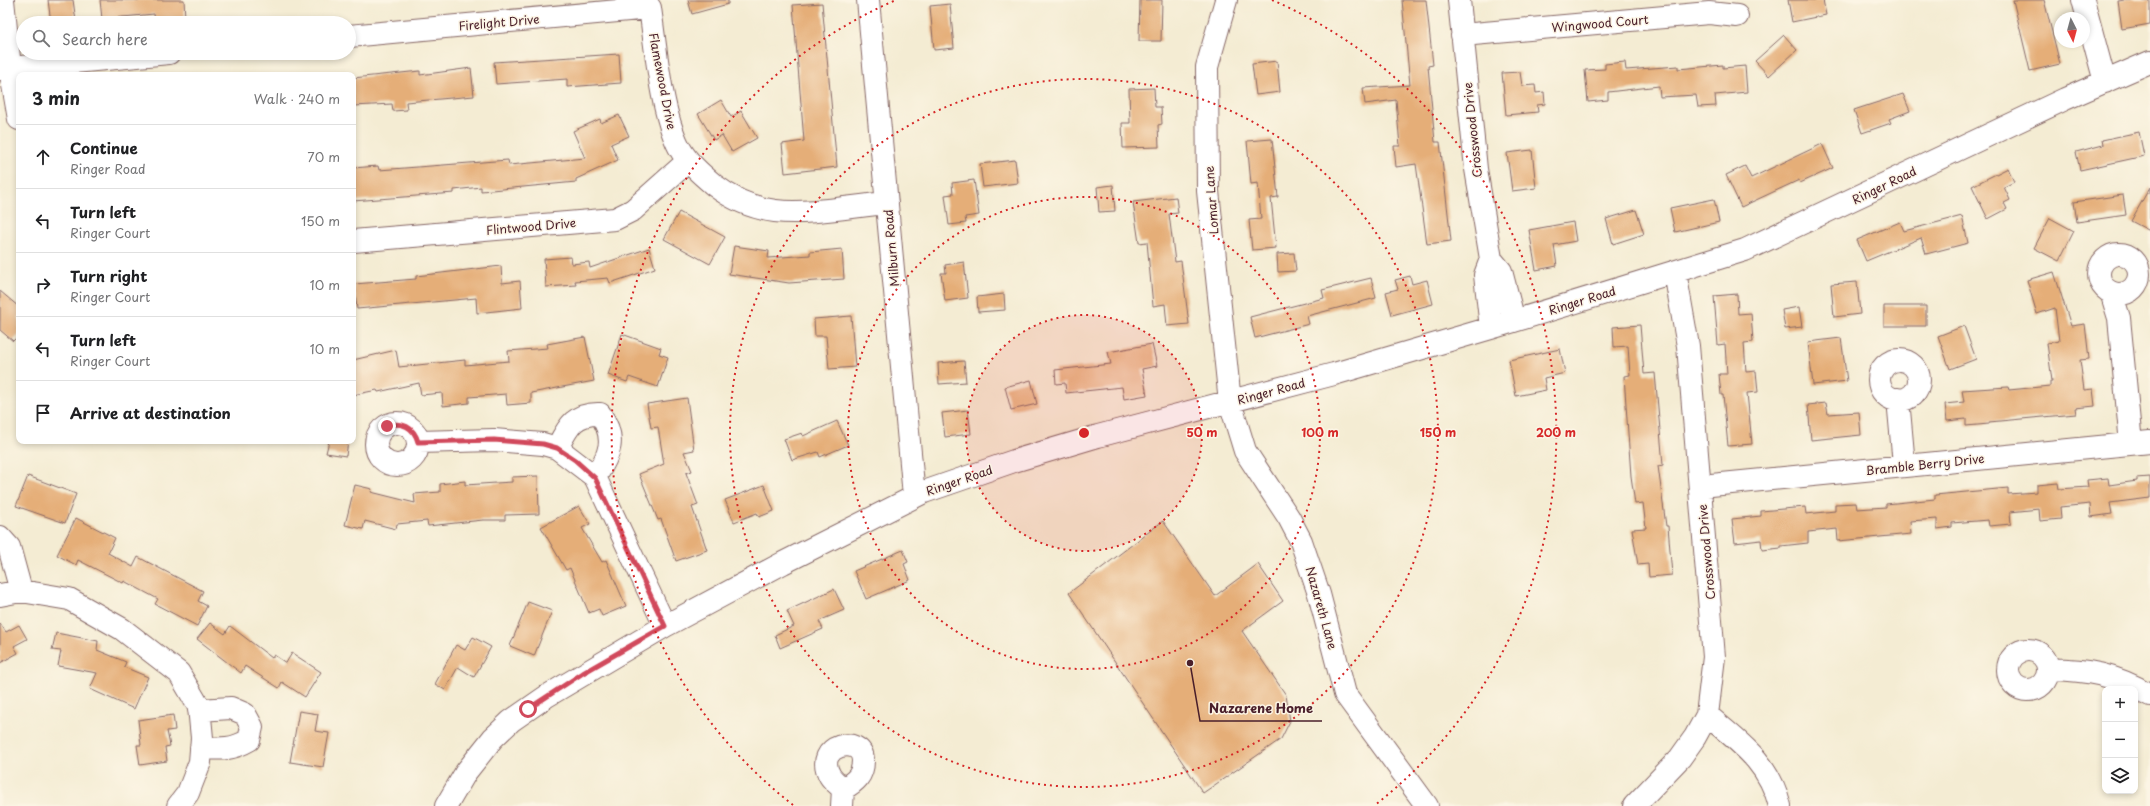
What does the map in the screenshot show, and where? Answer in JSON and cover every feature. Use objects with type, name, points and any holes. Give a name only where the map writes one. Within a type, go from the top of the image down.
[{"type":"street","points":[[3,0],[5,68],[16,108]]},
{"type":"street","name":"Milburn Road","points":[[868,0],[914,496]]},
{"type":"street","name":"Lomar Lane","points":[[1226,0],[1207,67],[1208,190],[1230,402]]},
{"type":"street","name":"Crosswood Drive","points":[[1459,0],[1476,169],[1491,259],[1501,271],[1514,321]]},
{"type":"street","points":[[2083,0],[2105,82]]},
{"type":"street","name":"Flamewood Drive","points":[[647,4],[671,128],[679,148],[688,161],[727,195],[750,205],[775,211],[808,210],[887,203]]},
{"type":"street","name":"Firelight Drive","points":[[356,35],[647,4]]},
{"type":"street","name":"Wingwood Court","points":[[1462,35],[1709,13],[1737,16]]},
{"type":"street","points":[[5,68],[92,60]]},
{"type":"street","name":"Ringer Road","points":[[446,806],[479,754],[512,721],[547,696],[583,673],[665,626],[783,563],[914,496],[1014,461],[1133,426],[1230,402],[1491,328],[1675,272],[1767,242],[2010,125],[2150,62]]},
{"type":"street","name":"Flintwood Drive","points":[[356,242],[615,219],[633,210],[688,161]]},
{"type":"street","name":"Crosswood Drive","points":[[1491,259],[1485,274],[1491,328]]},
{"type":"street","name":"Crosswood Drive","points":[[1634,806],[1680,758],[1695,737],[1707,716],[1714,657],[1701,486],[1688,346],[1675,272]]},
{"type":"street","points":[[2111,292],[2119,318],[2141,443]]},
{"type":"street","points":[[1898,399],[1904,465]]},
{"type":"street","name":"Nazareth Lane","points":[[1230,402],[1245,451],[1289,518],[1301,541],[1319,594],[1346,694],[1426,806]]},
{"type":"street","points":[[557,448],[573,422],[587,413],[600,414],[609,426],[611,438],[606,461],[595,478]]},
{"type":"street","points":[[418,442],[494,440],[543,444],[557,448],[595,478],[665,626]]},
{"type":"street","name":"Bramble Berry Drive","points":[[1701,486],[2141,443]]},
{"type":"street","points":[[0,537],[9,547],[21,590]]},
{"type":"street","points":[[0,595],[21,590],[69,599],[122,629],[179,673],[200,710],[202,725],[200,762],[188,793],[178,806]]},
{"type":"street","points":[[2048,669],[2083,670],[2127,681],[2150,694]]},
{"type":"street","points":[[200,710],[231,708],[245,714],[252,727],[249,740],[237,747],[225,749],[201,748]]},
{"type":"street","points":[[1707,716],[1740,743],[1765,769],[1780,806]]},
{"type":"building","points":[[48,0],[73,0],[75,16],[50,16]]},
{"type":"building","points":[[100,0],[184,0],[185,16],[154,16],[154,14],[133,16],[102,16]]},
{"type":"building","points":[[688,0],[728,0],[728,4],[692,14]]},
{"type":"building","points":[[1140,0],[1162,0],[1161,41],[1139,41]]},
{"type":"building","points":[[1402,0],[1426,0],[1433,65],[1428,66],[1435,142],[1440,142],[1451,241],[1427,244],[1416,164],[1396,167],[1394,146],[1400,146],[1396,100],[1365,104],[1363,88],[1410,85]]},
{"type":"building","points":[[1788,0],[1823,0],[1826,15],[1792,22]]},
{"type":"building","points":[[2013,0],[2044,0],[2054,40],[2054,48],[2056,48],[2060,64],[2030,71]]},
{"type":"building","points":[[2150,0],[2150,24],[2122,29],[2118,1]]},
{"type":"building","points":[[822,3],[837,167],[785,173],[782,144],[804,141],[793,5]]},
{"type":"building","points":[[950,4],[954,48],[934,50],[930,6]]},
{"type":"building","points":[[1784,35],[1797,50],[1769,76],[1755,61]]},
{"type":"building","points":[[619,54],[621,83],[567,87],[567,79],[496,84],[494,62]]},
{"type":"building","points":[[1277,61],[1280,92],[1256,95],[1252,64]]},
{"type":"building","points":[[1625,62],[1626,70],[1678,66],[1678,69],[1723,65],[1723,68],[1745,66],[1747,92],[1715,95],[1716,106],[1698,107],[1696,95],[1660,97],[1659,86],[1608,92],[1608,100],[1588,102],[1585,70],[1605,69],[1605,64]]},
{"type":"building","points":[[471,68],[474,96],[406,102],[407,110],[393,111],[392,104],[356,106],[356,78],[420,71],[420,75]]},
{"type":"building","points":[[1520,72],[1522,86],[1535,85],[1536,93],[1544,92],[1545,104],[1537,105],[1538,112],[1506,115],[1502,73]]},
{"type":"building","points":[[1154,88],[1155,107],[1161,107],[1162,124],[1158,125],[1159,147],[1123,148],[1122,123],[1130,123],[1129,89]]},
{"type":"building","points":[[1903,94],[1910,111],[1889,119],[1891,123],[1862,133],[1854,110]]},
{"type":"building","points":[[721,100],[731,117],[741,111],[757,138],[732,152],[722,135],[714,140],[698,114]]},
{"type":"building","points":[[619,115],[629,136],[611,144],[618,160],[576,179],[576,182],[481,191],[481,187],[454,190],[454,193],[356,201],[356,168],[378,166],[379,170],[508,160],[509,165],[585,158],[573,131],[600,119],[601,123]]},
{"type":"building","points":[[2139,132],[2144,156],[2080,170],[2076,152],[2103,145],[2102,140]]},
{"type":"building","points":[[1272,139],[1278,197],[1271,198],[1276,248],[1252,250],[1249,220],[1261,219],[1258,183],[1251,184],[1247,141]]},
{"type":"building","points":[[1822,144],[1833,168],[1800,183],[1799,180],[1741,207],[1726,175],[1745,166],[1751,178]]},
{"type":"building","points":[[1532,150],[1536,188],[1512,191],[1507,153]]},
{"type":"building","points":[[1015,160],[1018,183],[983,187],[980,164]]},
{"type":"building","points":[[2008,168],[2014,182],[2004,187],[2010,200],[2004,203],[2007,209],[1988,219],[1972,186]]},
{"type":"building","points":[[974,180],[979,215],[965,217],[966,223],[949,225],[945,195],[953,194],[952,183]]},
{"type":"building","points":[[1113,185],[1115,211],[1099,212],[1097,187]]},
{"type":"building","points":[[2150,187],[2150,231],[2131,221]]},
{"type":"building","points":[[2123,195],[2126,215],[2077,222],[2074,202]]},
{"type":"building","points":[[1176,197],[1178,213],[1169,214],[1175,262],[1181,261],[1189,324],[1167,326],[1165,304],[1153,306],[1147,242],[1139,243],[1133,202]]},
{"type":"building","points":[[1714,199],[1719,222],[1675,232],[1670,208]]},
{"type":"building","points":[[1636,210],[1644,234],[1613,244],[1606,219]]},
{"type":"building","points":[[679,212],[725,237],[710,264],[664,239]]},
{"type":"building","points":[[1962,216],[1968,243],[1926,254],[1921,238],[1866,261],[1857,240],[1900,222],[1904,231]]},
{"type":"building","points":[[2050,218],[2074,231],[2059,261],[2034,248]]},
{"type":"building","points":[[1573,222],[1576,241],[1554,245],[1557,266],[1536,270],[1529,230]]},
{"type":"building","points":[[734,246],[769,251],[768,258],[810,255],[810,252],[842,249],[844,279],[789,283],[729,274]]},
{"type":"building","points":[[649,248],[655,268],[610,283],[608,278],[575,281],[576,285],[546,287],[544,259],[571,257],[572,264],[589,262],[590,268]]},
{"type":"building","points":[[1294,253],[1296,271],[1278,272],[1277,254]]},
{"type":"building","points":[[964,262],[968,298],[945,301],[941,273],[946,273],[945,265]]},
{"type":"building","points":[[501,266],[502,283],[520,281],[522,308],[477,313],[476,298],[357,309],[356,284],[416,279],[416,276]]},
{"type":"building","points":[[2054,272],[2071,326],[2085,324],[2089,359],[2080,360],[2084,390],[2093,389],[2095,406],[2075,408],[2076,414],[1989,422],[1989,424],[1966,426],[1966,419],[1947,421],[1945,404],[1964,402],[1962,390],[2008,387],[2009,390],[2050,386],[2050,381],[2052,381],[2047,343],[2059,341],[2055,308],[2037,314],[2027,280]]},
{"type":"building","points":[[1410,276],[1412,284],[1427,280],[1433,304],[1392,315],[1386,292],[1398,289],[1395,280]]},
{"type":"building","points":[[1371,278],[1376,298],[1307,316],[1309,324],[1255,338],[1250,317],[1324,298],[1322,290]]},
{"type":"building","points":[[1857,282],[1860,314],[1834,317],[1831,284]]},
{"type":"building","points":[[0,291],[16,304],[16,338],[13,341],[0,330]]},
{"type":"building","points":[[1004,294],[1005,310],[978,312],[977,297]]},
{"type":"building","points":[[1737,294],[1738,314],[1751,313],[1753,342],[1744,343],[1746,372],[1756,371],[1758,392],[1747,393],[1752,444],[1728,446],[1723,395],[1721,395],[1719,374],[1727,374],[1725,344],[1718,345],[1714,296]]},
{"type":"building","points":[[1884,306],[1926,306],[1926,326],[1884,326]]},
{"type":"building","points":[[1799,307],[1802,327],[1785,329],[1782,310]]},
{"type":"building","points":[[851,316],[855,367],[829,369],[826,336],[815,336],[814,319]]},
{"type":"building","points":[[1640,325],[1644,374],[1655,373],[1663,465],[1658,466],[1666,526],[1668,526],[1672,575],[1649,577],[1648,564],[1638,565],[1632,529],[1646,528],[1643,503],[1635,504],[1631,476],[1624,376],[1630,375],[1628,346],[1614,347],[1613,327]]},
{"type":"building","points":[[1964,326],[1976,359],[1950,369],[1938,336]]},
{"type":"building","points":[[622,334],[661,348],[659,354],[668,357],[658,387],[629,377],[627,382],[608,375]]},
{"type":"building","points":[[585,337],[594,381],[531,393],[531,403],[507,405],[506,394],[469,397],[469,403],[443,406],[442,393],[421,395],[419,383],[378,392],[377,390],[356,394],[356,359],[396,350],[399,367],[465,360],[465,365],[509,361],[508,351],[548,348],[547,344]]},
{"type":"building","points":[[1841,338],[1847,381],[1813,385],[1808,342]]},
{"type":"building","points":[[1152,344],[1157,366],[1142,369],[1147,395],[1124,399],[1122,387],[1066,393],[1065,383],[1056,384],[1055,370],[1111,364],[1108,352]]},
{"type":"building","points":[[1560,349],[1565,373],[1544,378],[1546,390],[1516,396],[1509,360]]},
{"type":"building","points":[[964,361],[966,382],[939,384],[938,363]]},
{"type":"building","points":[[1031,380],[1037,404],[1011,410],[1005,387]]},
{"type":"building","points":[[687,398],[694,450],[684,452],[692,471],[686,473],[698,505],[692,507],[707,550],[676,561],[661,519],[658,520],[639,474],[664,464],[658,427],[651,428],[647,404]]},
{"type":"building","points":[[1826,403],[1828,414],[1859,412],[1861,435],[1811,440],[1808,405]]},
{"type":"building","points":[[968,410],[971,434],[945,437],[942,413]]},
{"type":"building","points":[[837,421],[848,445],[820,457],[818,452],[792,460],[784,439],[802,433],[803,436]]},
{"type":"building","points":[[328,444],[348,444],[346,456],[326,453]]},
{"type":"building","points":[[28,476],[76,494],[65,523],[16,506]]},
{"type":"building","points":[[538,476],[539,514],[505,515],[505,520],[483,520],[428,526],[427,521],[397,524],[396,529],[365,521],[363,529],[345,525],[355,485],[372,489],[371,492],[415,503],[414,494],[440,492],[440,484],[465,481],[465,485],[512,482],[512,477]]},
{"type":"building","points":[[2150,477],[2150,498],[2110,503],[2112,514],[2091,517],[2090,504],[2060,507],[2061,519],[2040,521],[2039,509],[2010,512],[2011,524],[1989,526],[1988,520],[1952,523],[1952,527],[1937,529],[1937,519],[1910,521],[1911,534],[1838,541],[1837,529],[1808,532],[1808,543],[1781,546],[1781,548],[1762,550],[1761,540],[1735,543],[1732,519],[1761,516],[1761,511],[1805,507],[1806,514],[1835,511],[1835,504],[1856,503],[1857,509],[1886,507],[1886,504],[1935,499],[1935,495],[2008,488],[2008,494],[2037,492],[2037,485],[2058,483],[2059,489],[2088,487],[2087,480],[2108,478],[2109,485],[2137,481],[2137,478]]},
{"type":"building","points":[[764,485],[774,511],[759,517],[757,513],[734,522],[725,500]]},
{"type":"building","points":[[579,506],[590,524],[582,528],[602,562],[606,560],[626,606],[602,616],[599,609],[589,613],[570,568],[566,570],[541,527]]},
{"type":"building","points":[[76,518],[115,538],[108,553],[133,567],[138,557],[203,591],[198,601],[207,606],[197,626],[155,604],[158,599],[124,581],[123,583],[78,560],[76,565],[57,555]]},
{"type":"building","points":[[1163,521],[1215,596],[1258,564],[1283,601],[1242,631],[1286,695],[1290,721],[1281,739],[1203,793],[1069,593]]},
{"type":"building","points":[[903,550],[908,562],[904,564],[910,580],[866,599],[854,571]]},
{"type":"building","points":[[834,589],[844,610],[819,621],[823,629],[780,648],[775,635],[794,626],[787,611]]},
{"type":"building","points":[[528,602],[552,611],[534,656],[510,646]]},
{"type":"building","points":[[0,623],[6,632],[19,625],[27,639],[14,646],[18,653],[0,663]]},
{"type":"building","points":[[210,623],[225,634],[230,626],[272,658],[274,655],[286,663],[292,653],[321,672],[305,697],[282,682],[279,688],[245,666],[241,673],[197,639]]},
{"type":"building","points":[[56,633],[98,641],[97,650],[126,662],[124,667],[148,677],[134,709],[90,689],[97,673],[58,666],[61,651],[52,650]]},
{"type":"building","points":[[473,637],[491,647],[474,677],[458,667],[445,690],[435,684],[456,645],[465,650]]},
{"type":"building","points":[[299,711],[318,714],[315,731],[329,733],[323,767],[290,762]]},
{"type":"building","points":[[173,715],[175,730],[167,731],[170,746],[165,747],[167,761],[140,765],[137,745],[141,745],[138,720]]},
{"type":"place","name":"Nazarene Home","points":[[1190,663]]},
{"type":"route","points":[[387,426],[401,424],[407,426],[413,430],[418,442],[494,440],[543,444],[557,448],[591,473],[607,502],[665,626],[583,673],[528,709]]}]
